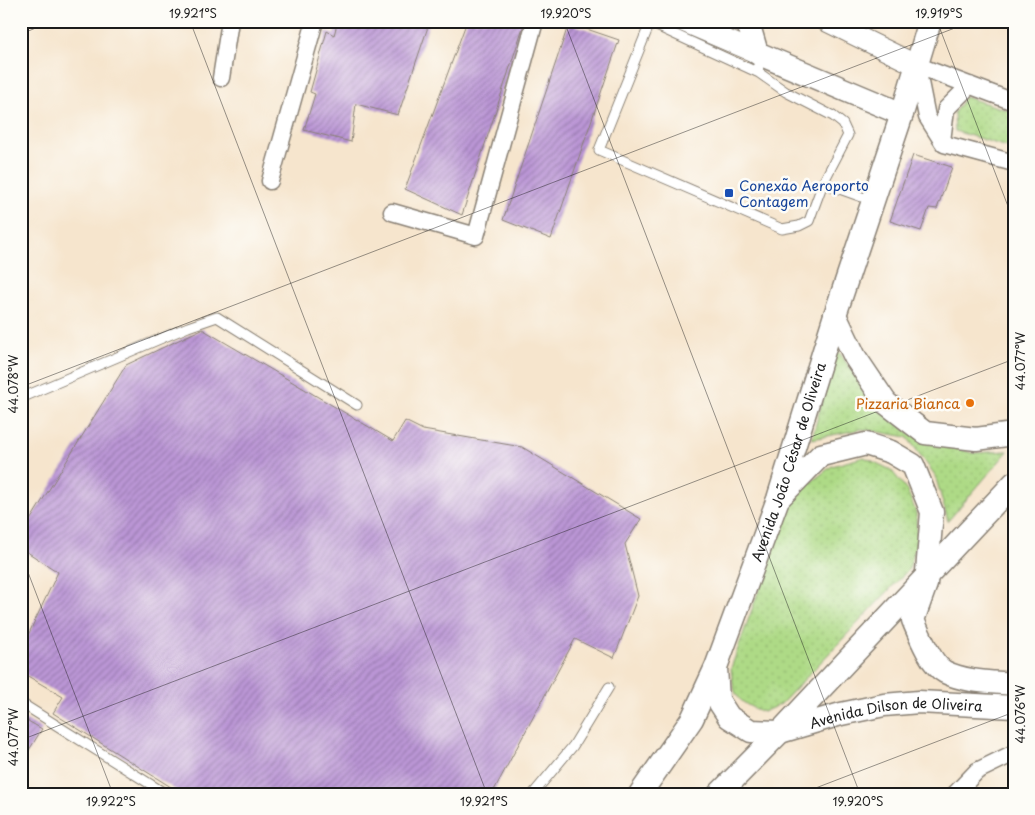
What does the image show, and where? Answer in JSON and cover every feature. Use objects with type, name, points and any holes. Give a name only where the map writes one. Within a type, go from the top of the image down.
[{"type":"main road","points":[[746,21],[750,29],[758,63],[786,66],[902,114]]},
{"type":"main road","points":[[761,21],[764,41],[786,66]]},
{"type":"main road","name":"Avenida João César de Oliveira","points":[[640,794],[692,719],[716,667],[778,499],[930,21]]},
{"type":"main road","points":[[835,315],[855,357],[886,403],[926,433],[976,439],[1014,434]]},
{"type":"main road","name":"Avenida Dilson de Oliveira","points":[[778,499],[820,456],[866,444],[891,452],[913,465],[932,512],[926,584],[914,620],[926,650],[944,672],[978,681],[1014,684]]},
{"type":"main road","points":[[719,794],[780,732],[1014,483]]},
{"type":"main road","points":[[716,667],[718,700],[729,717],[751,731],[780,732]]},
{"type":"main road","name":"Avenida Dilson de Oliveira","points":[[780,732],[840,714],[884,705],[920,702],[1014,707]]},
{"type":"street","points":[[221,78],[230,21]]},
{"type":"street","points":[[270,181],[315,21]]},
{"type":"street","points":[[392,212],[476,236],[535,21]]},
{"type":"street","points":[[682,21],[758,63]]},
{"type":"street","points":[[826,21],[916,65],[1014,102]]},
{"type":"street","points":[[916,65],[927,117],[944,144],[1014,163]]},
{"type":"street","points":[[942,141],[946,109],[970,85]]},
{"type":"street","points":[[956,794],[977,771],[1014,753]]},
{"type":"lane","points":[[650,23],[758,63],[786,92],[832,116],[843,124],[848,135],[823,183],[809,221],[799,226],[782,229],[599,150],[650,23]]},
{"type":"lane","points":[[823,183],[873,201]]},
{"type":"lane","points":[[21,398],[188,327],[217,317],[357,405]]},
{"type":"lane","points":[[532,794],[573,746],[609,687]]},
{"type":"lane","points":[[21,703],[166,794]]},
{"type":"green space","points":[[965,97],[1014,112],[1014,149],[955,131],[954,113]]},
{"type":"green space","points":[[836,348],[877,406],[909,433],[972,453],[1008,451],[948,521],[935,475],[907,437],[862,429],[812,439]]},
{"type":"green space","points":[[864,457],[891,470],[907,490],[916,512],[917,539],[909,569],[781,704],[763,712],[741,701],[733,685],[731,668],[789,506],[807,485],[832,466]]},
{"type":"building","points":[[338,21],[430,21],[398,115],[356,104],[351,142],[304,130],[315,94],[310,92],[327,31],[334,35]]},
{"type":"building","points":[[467,21],[525,21],[462,215],[405,189]]},
{"type":"building","points":[[569,23],[619,40],[551,239],[503,220]]},
{"type":"building","points":[[913,155],[952,167],[937,209],[929,208],[921,231],[890,221]]},
{"type":"building","points":[[202,329],[393,441],[405,421],[423,430],[522,447],[641,519],[625,544],[638,596],[614,658],[575,639],[492,794],[182,794],[53,713],[63,697],[21,672],[21,650],[58,572],[21,548],[21,535],[126,365]]},
{"type":"building","points":[[21,717],[42,729],[21,763]]},
{"type":"place","name":"Conexão Aeroporto Contagem","points":[[729,193]]},
{"type":"place","name":"Pizzaria Bianca","points":[[970,403]]}]
